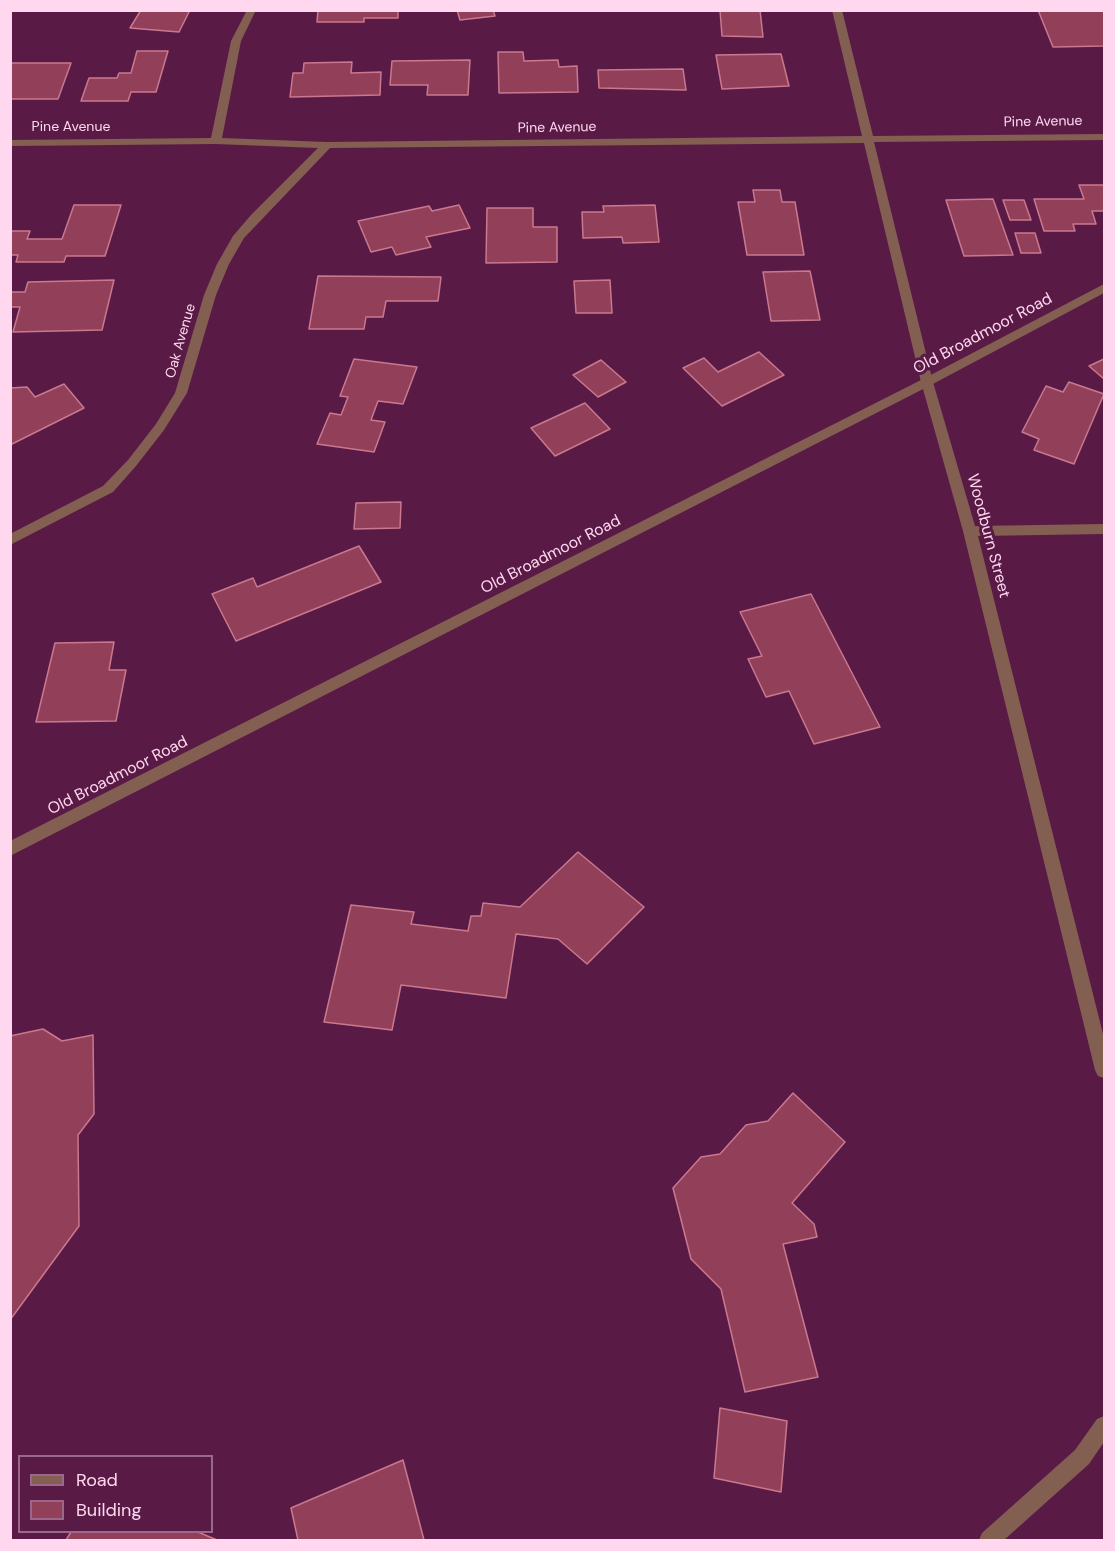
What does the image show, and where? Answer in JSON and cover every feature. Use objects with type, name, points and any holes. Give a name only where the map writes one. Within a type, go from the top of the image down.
[{"type":"street","points":[[216,141],[236,41],[252,10]]},
{"type":"street","name":"Woodburn Street","points":[[837,10],[927,382],[970,531],[1104,1070]]},
{"type":"street","name":"Pine Avenue","points":[[10,143],[216,141],[327,145],[1104,137]]},
{"type":"street","name":"Oak Avenue","points":[[10,540],[108,489],[132,463],[160,427],[181,393],[210,295],[223,264],[239,236],[327,145]]},
{"type":"street","name":"Old Broadmoor Road","points":[[10,849],[927,382],[1104,288]]},
{"type":"street","points":[[970,531],[1104,529]]},
{"type":"street","points":[[989,1540],[1082,1457],[1104,1426]]},
{"type":"building","points":[[141,10],[190,10],[179,32],[130,28]]},
{"type":"building","points":[[318,10],[398,10],[398,18],[364,18],[364,22],[317,22]]},
{"type":"building","points":[[457,10],[493,10],[495,16],[460,20]]},
{"type":"building","points":[[720,10],[760,10],[763,37],[722,36]]},
{"type":"building","points":[[1038,10],[1104,10],[1104,46],[1053,47]]},
{"type":"building","points":[[137,51],[168,51],[156,92],[131,92],[128,101],[81,101],[89,78],[117,78],[119,73],[131,73]]},
{"type":"building","points":[[498,52],[523,52],[524,61],[558,60],[559,67],[577,66],[578,92],[499,93]]},
{"type":"building","points":[[781,54],[789,86],[722,89],[716,55]]},
{"type":"building","points":[[470,60],[468,95],[427,95],[428,85],[390,85],[392,61]]},
{"type":"building","points":[[352,62],[351,73],[381,72],[380,95],[290,97],[293,73],[303,73],[304,63]]},
{"type":"building","points":[[10,63],[71,63],[58,99],[10,99]]},
{"type":"building","points":[[683,69],[686,90],[599,88],[598,70]]},
{"type":"building","points":[[1079,185],[1104,185],[1104,211],[1092,211],[1096,224],[1073,224],[1075,231],[1044,231],[1034,199],[1084,199]]},
{"type":"building","points":[[753,190],[780,190],[782,202],[795,202],[804,255],[747,255],[738,202],[755,202]]},
{"type":"building","points":[[993,199],[1013,255],[964,256],[946,200]]},
{"type":"building","points":[[1003,200],[1024,200],[1031,220],[1010,220]]},
{"type":"building","points":[[74,205],[121,205],[105,256],[66,256],[64,262],[16,262],[18,255],[10,255],[10,231],[30,231],[27,239],[62,239]]},
{"type":"building","points":[[459,205],[470,228],[426,237],[431,247],[396,255],[392,247],[371,252],[358,221],[429,206],[432,211]]},
{"type":"building","points":[[655,205],[659,242],[623,243],[622,237],[583,238],[582,212],[604,212],[603,206]]},
{"type":"building","points":[[487,208],[533,208],[533,227],[557,227],[557,262],[486,263]]},
{"type":"building","points":[[1015,233],[1035,233],[1041,253],[1021,253]]},
{"type":"building","points":[[810,271],[820,320],[771,321],[763,272]]},
{"type":"building","points":[[318,276],[441,277],[438,301],[386,301],[383,317],[366,317],[364,329],[309,329]]},
{"type":"building","points":[[114,280],[102,330],[13,332],[20,307],[10,307],[10,292],[25,292],[28,282]]},
{"type":"building","points":[[610,280],[612,313],[576,313],[574,281]]},
{"type":"building","points":[[759,352],[784,375],[722,406],[683,368],[704,358],[718,372]]},
{"type":"building","points":[[354,359],[417,367],[403,404],[378,401],[371,420],[385,422],[374,452],[317,444],[330,413],[341,415],[348,397],[340,396]]},
{"type":"building","points":[[1104,359],[1104,379],[1089,366]]},
{"type":"building","points":[[601,360],[626,382],[598,397],[573,375]]},
{"type":"building","points":[[1069,382],[1104,394],[1074,464],[1034,450],[1039,439],[1022,432],[1046,386],[1063,392]]},
{"type":"building","points":[[64,384],[84,408],[10,445],[10,388],[27,387],[35,397]]},
{"type":"building","points":[[585,403],[610,429],[555,456],[531,428]]},
{"type":"building","points":[[401,502],[400,528],[354,529],[356,503]]},
{"type":"building","points":[[359,546],[381,582],[236,641],[212,594],[253,578],[257,587]]},
{"type":"building","points":[[811,594],[880,727],[814,744],[789,691],[766,697],[748,659],[762,656],[740,612]]},
{"type":"building","points":[[114,642],[109,670],[126,670],[116,721],[36,722],[55,643]]},
{"type":"building","points":[[578,852],[644,907],[587,964],[558,939],[516,934],[506,998],[401,985],[392,1030],[324,1022],[351,905],[414,912],[411,924],[468,931],[471,916],[481,916],[483,903],[520,907]]},
{"type":"building","points":[[43,1029],[62,1041],[93,1035],[94,1114],[78,1135],[79,1226],[10,1320],[10,1036]]},
{"type":"building","points":[[793,1093],[845,1142],[792,1203],[814,1224],[817,1237],[783,1244],[818,1377],[745,1392],[721,1289],[691,1259],[673,1188],[701,1157],[720,1154],[746,1125],[768,1121]]},
{"type":"building","points":[[720,1408],[787,1421],[781,1492],[714,1478]]},
{"type":"building","points":[[403,1460],[424,1540],[298,1540],[291,1508]]},
{"type":"building","points":[[70,1533],[200,1533],[217,1540],[66,1540]]}]
